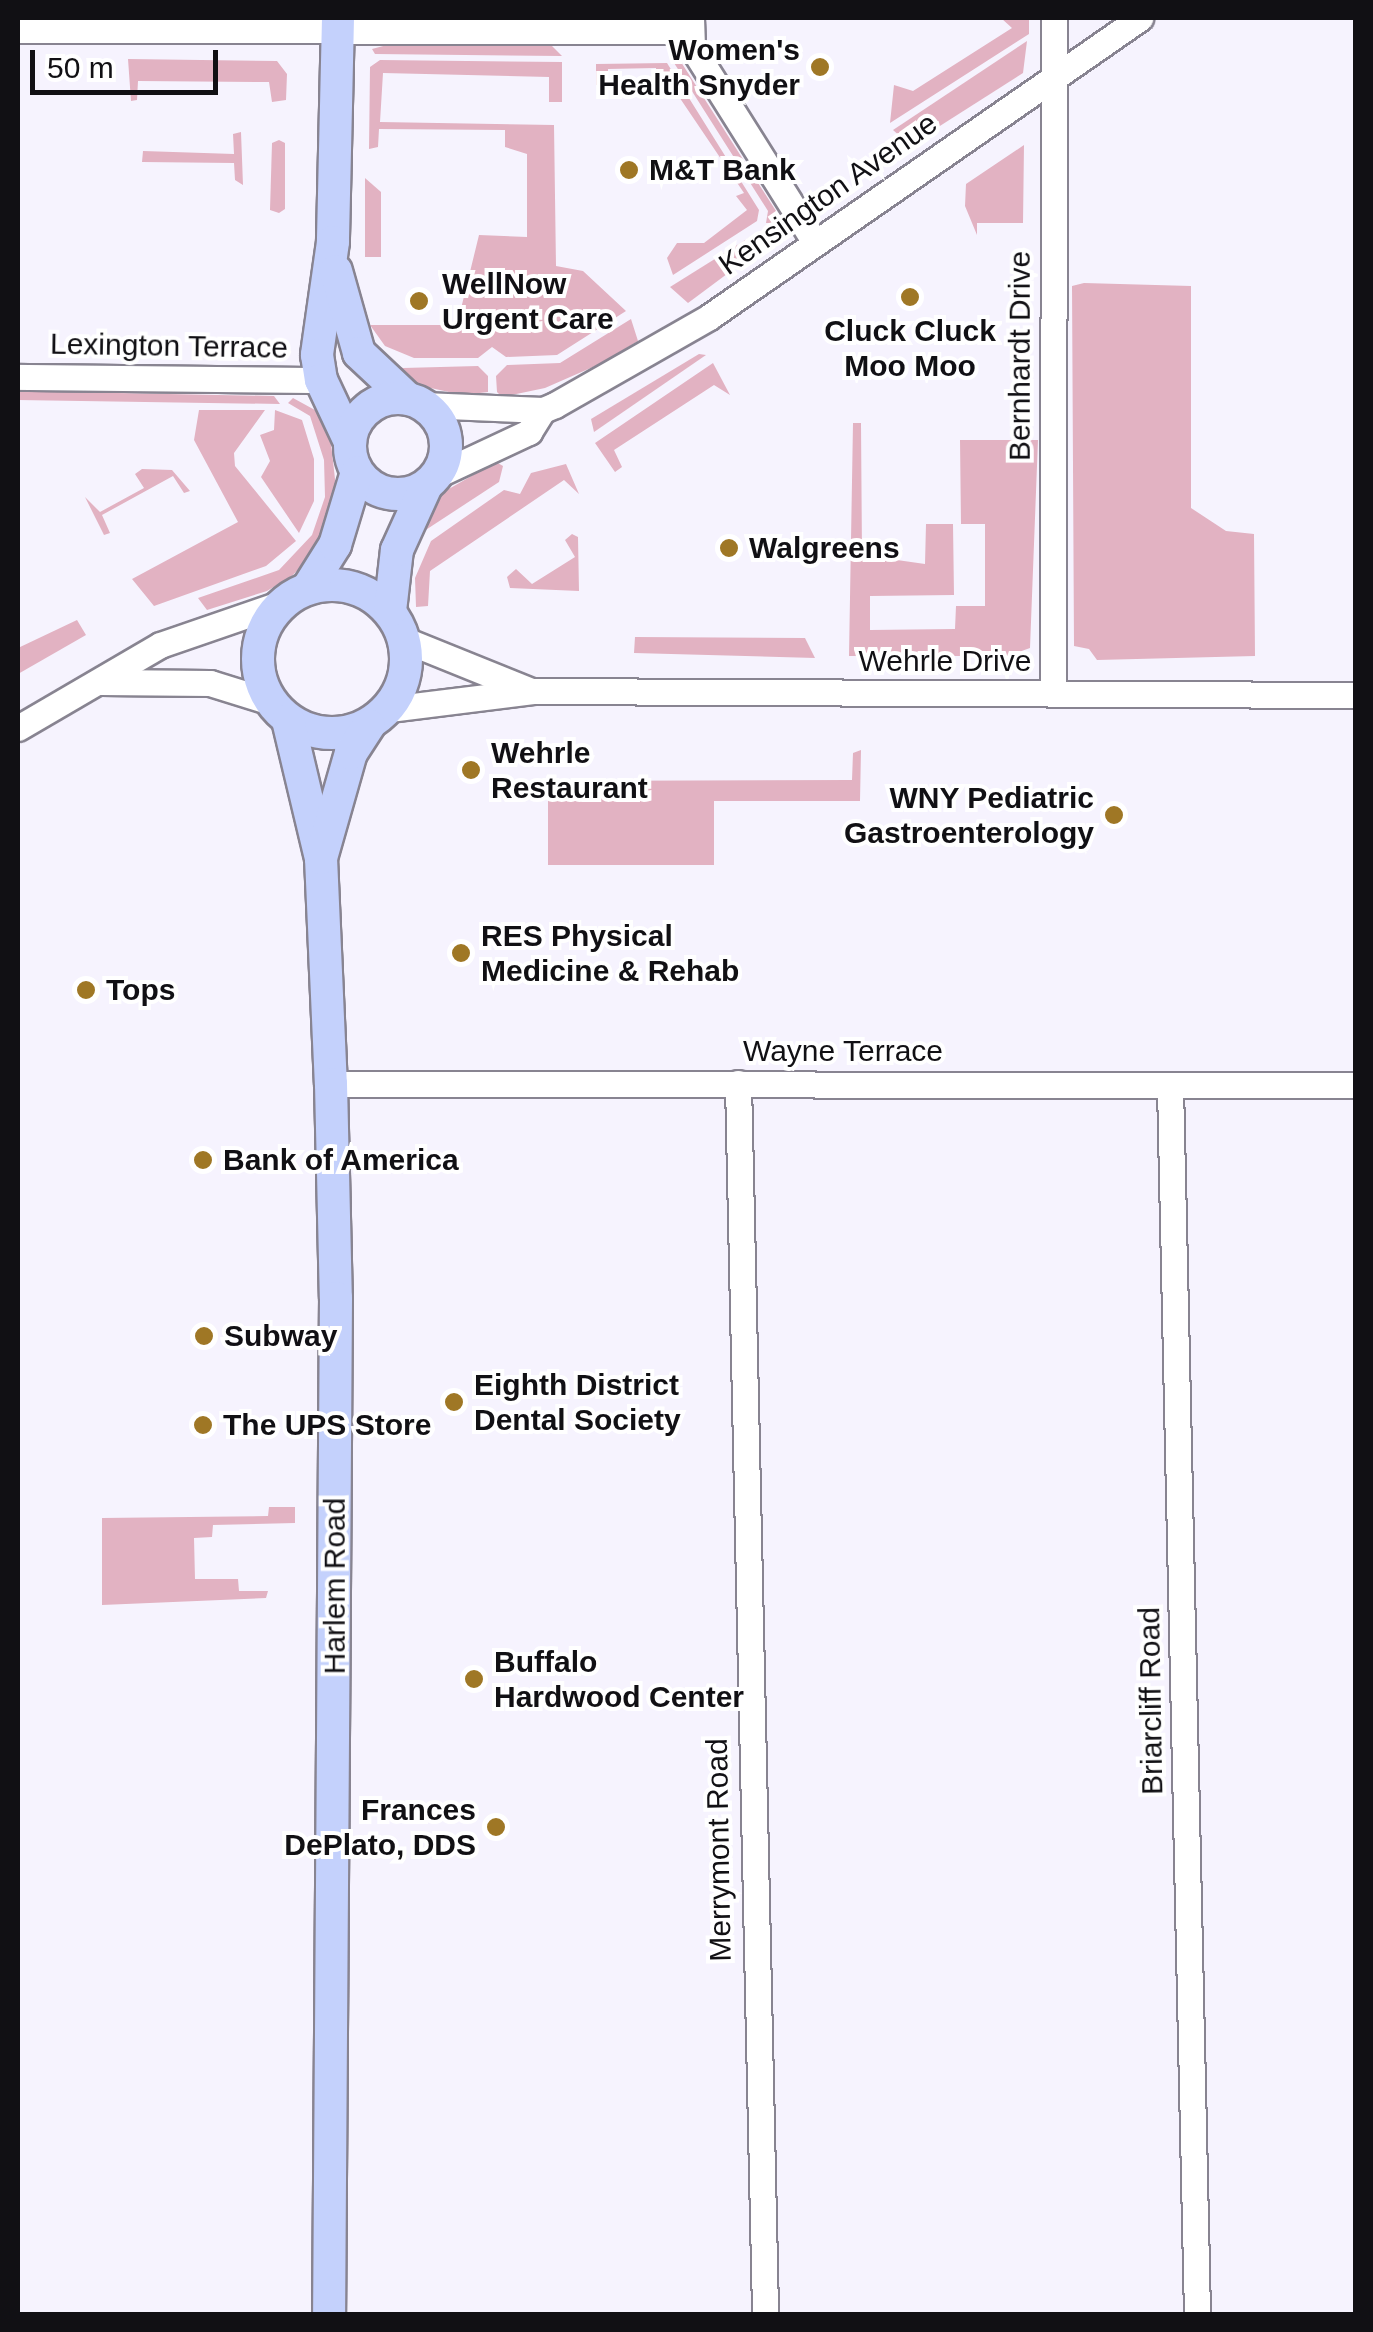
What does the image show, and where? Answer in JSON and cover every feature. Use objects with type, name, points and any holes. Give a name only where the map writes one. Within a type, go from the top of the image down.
[{"type":"main road","points":[[338,25],[333,242],[318,340],[320,380],[354,457],[381,492],[432,480]]},
{"type":"main road","points":[[333,242],[352,337],[379,377],[415,402],[444,429],[446,444],[397,550],[398,625],[406,676],[379,717],[328,734],[280,711],[257,662],[268,620],[295,596],[335,545],[363,413],[376,403],[415,402]]},
{"type":"main road","points":[[295,596],[338,584],[367,592],[398,625]]},
{"type":"main road","name":"Harlem Road","points":[[280,711],[322,858],[331,1084],[336,1298],[330,2314]]},
{"type":"main road","name":"Harlem Road","points":[[322,858],[352,753],[379,717]]},
{"type":"street","name":"Bernhardt Drive","points":[[1053,694],[1054,18]]},
{"type":"street","name":"Kensington Avenue","points":[[432,480],[529,432],[543,410],[709,317],[1140,18]]},
{"type":"street","points":[[18,30],[691,24],[708,74],[815,242]]},
{"type":"street","name":"Lexington Terrace","points":[[18,377],[320,380]]},
{"type":"street","points":[[415,402],[543,410]]},
{"type":"street","points":[[18,728],[160,645],[295,596]]},
{"type":"street","name":"Wehrle Drive","points":[[398,625],[533,691]]},
{"type":"street","points":[[101,682],[210,683],[280,711]]},
{"type":"street","name":"Wehrle Drive","points":[[379,717],[533,691],[1356,695]]},
{"type":"street","name":"Wayne Terrace","points":[[331,1084],[1356,1085]]},
{"type":"street","name":"Merrymont Road","points":[[738,1084],[765,2314]]},
{"type":"street","name":"Briarcliff Road","points":[[1170,1086],[1197,2314]]},
{"type":"shaded area","points":[[1001,18],[1029,18],[1029,34],[890,123],[894,85],[913,91],[1012,28]]},
{"type":"shaded area","points":[[1027,41],[1023,73],[910,145],[893,130]]},
{"type":"shaded area","points":[[387,45],[552,46],[562,56],[375,54],[372,49]]},
{"type":"shaded area","points":[[669,55],[681,62],[776,211],[772,223],[766,223],[768,211]]},
{"type":"shaded area","points":[[128,59],[277,61],[287,74],[286,100],[272,102],[269,82],[138,81],[137,100],[131,101]]},
{"type":"shaded area","points":[[380,60],[562,62],[562,102],[549,102],[549,77],[383,73],[380,122],[554,125],[556,266],[583,271],[626,311],[557,355],[506,357],[492,347],[478,358],[414,358],[385,346],[370,325],[457,325],[479,235],[527,237],[527,154],[505,147],[505,130],[379,129],[378,147],[369,149],[370,67]]},
{"type":"shaded area","points":[[667,63],[759,210],[757,221],[673,275],[667,258],[677,243],[704,243],[747,210],[736,196],[744,193],[669,82],[656,86],[656,68],[608,69],[608,85],[596,85],[596,64]]},
{"type":"shaded area","points":[[241,132],[243,185],[235,180],[234,163],[142,162],[143,151],[234,154],[233,134]]},
{"type":"shaded area","points":[[272,143],[285,143],[285,209],[279,213],[270,210]]},
{"type":"shaded area","points":[[1024,145],[1023,223],[977,223],[977,235],[965,206],[966,184]]},
{"type":"shaded area","points":[[365,178],[381,192],[381,257],[365,257]]},
{"type":"shaded area","points":[[758,232],[774,239],[688,303],[670,287]]},
{"type":"shaded area","points":[[1072,286],[1191,286],[1191,508],[1226,531],[1254,534],[1255,656],[1097,660],[1089,649],[1074,646]]},
{"type":"shaded area","points":[[631,319],[638,341],[602,363],[545,388],[502,397],[497,392],[496,376],[507,365],[560,363]]},
{"type":"shaded area","points":[[370,337],[387,362],[403,368],[478,366],[488,376],[488,392],[463,395],[412,384],[381,363]]},
{"type":"shaded area","points":[[699,354],[706,355],[594,432],[591,419]]},
{"type":"shaded area","points":[[713,363],[730,395],[714,385],[614,450],[622,467],[615,472],[595,443]]},
{"type":"shaded area","points":[[18,391],[274,396],[280,404],[18,400]]},
{"type":"shaded area","points":[[293,398],[324,415],[330,434],[337,497],[324,541],[293,575],[267,591],[207,610],[198,598],[279,570],[312,535],[325,497],[324,460],[310,416],[288,403]]},
{"type":"shaded area","points":[[199,410],[265,410],[234,453],[235,466],[296,541],[266,566],[154,606],[132,579],[238,522],[194,440]]},
{"type":"shaded area","points":[[275,410],[302,420],[314,459],[314,501],[299,533],[261,477],[270,461],[260,435],[274,430]]},
{"type":"shaded area","points":[[853,423],[861,423],[862,555],[925,564],[926,524],[953,524],[954,595],[870,596],[870,630],[955,629],[956,606],[985,606],[985,524],[961,524],[960,440],[1038,440],[1030,648],[1008,656],[849,656]]},
{"type":"shaded area","points":[[496,462],[503,466],[499,482],[418,535],[433,498]]},
{"type":"shaded area","points":[[566,464],[579,494],[564,480],[430,571],[428,606],[416,607],[415,578],[431,541],[504,490],[520,494],[531,473]]},
{"type":"shaded area","points":[[142,469],[172,470],[190,491],[184,493],[173,476],[102,515],[110,533],[104,535],[85,497],[100,512],[144,488],[135,474]]},
{"type":"shaded area","points":[[572,534],[578,537],[579,591],[510,588],[507,577],[516,569],[532,584],[575,557],[565,540]]},
{"type":"shaded area","points":[[77,620],[86,635],[18,674],[18,648]]},
{"type":"shaded area","points":[[635,637],[805,638],[815,658],[634,653]]},
{"type":"shaded area","points":[[861,750],[860,801],[714,801],[714,865],[548,865],[548,781],[852,780],[853,753]]},
{"type":"shaded area","points":[[269,1507],[295,1507],[295,1523],[213,1525],[212,1537],[194,1538],[195,1579],[238,1579],[239,1591],[268,1591],[266,1598],[102,1605],[102,1518],[268,1516]]},
{"type":"place","name":"Women's Health Snyder","points":[[820,67]]},
{"type":"place","name":"M&T Bank","points":[[629,170]]},
{"type":"place","name":"Cluck Cluck Moo Moo","points":[[910,297]]},
{"type":"place","name":"WellNow Urgent Care","points":[[419,301]]},
{"type":"place","name":"Walgreens","points":[[729,548]]},
{"type":"place","name":"Wehrle Restaurant","points":[[471,770]]},
{"type":"place","name":"WNY Pediatric Gastroenterology","points":[[1114,815]]},
{"type":"place","name":"RES Physical Medicine & Rehab","points":[[461,953]]},
{"type":"place","name":"Tops","points":[[86,990]]},
{"type":"place","name":"Bank of America","points":[[203,1160]]},
{"type":"place","name":"Subway","points":[[204,1336]]},
{"type":"place","name":"Eighth District Dental Society","points":[[454,1402]]},
{"type":"place","name":"The UPS Store","points":[[203,1425]]},
{"type":"place","name":"Buffalo Hardwood Center","points":[[474,1679]]},
{"type":"place","name":"Frances DePlato, DDS","points":[[496,1827]]}]
